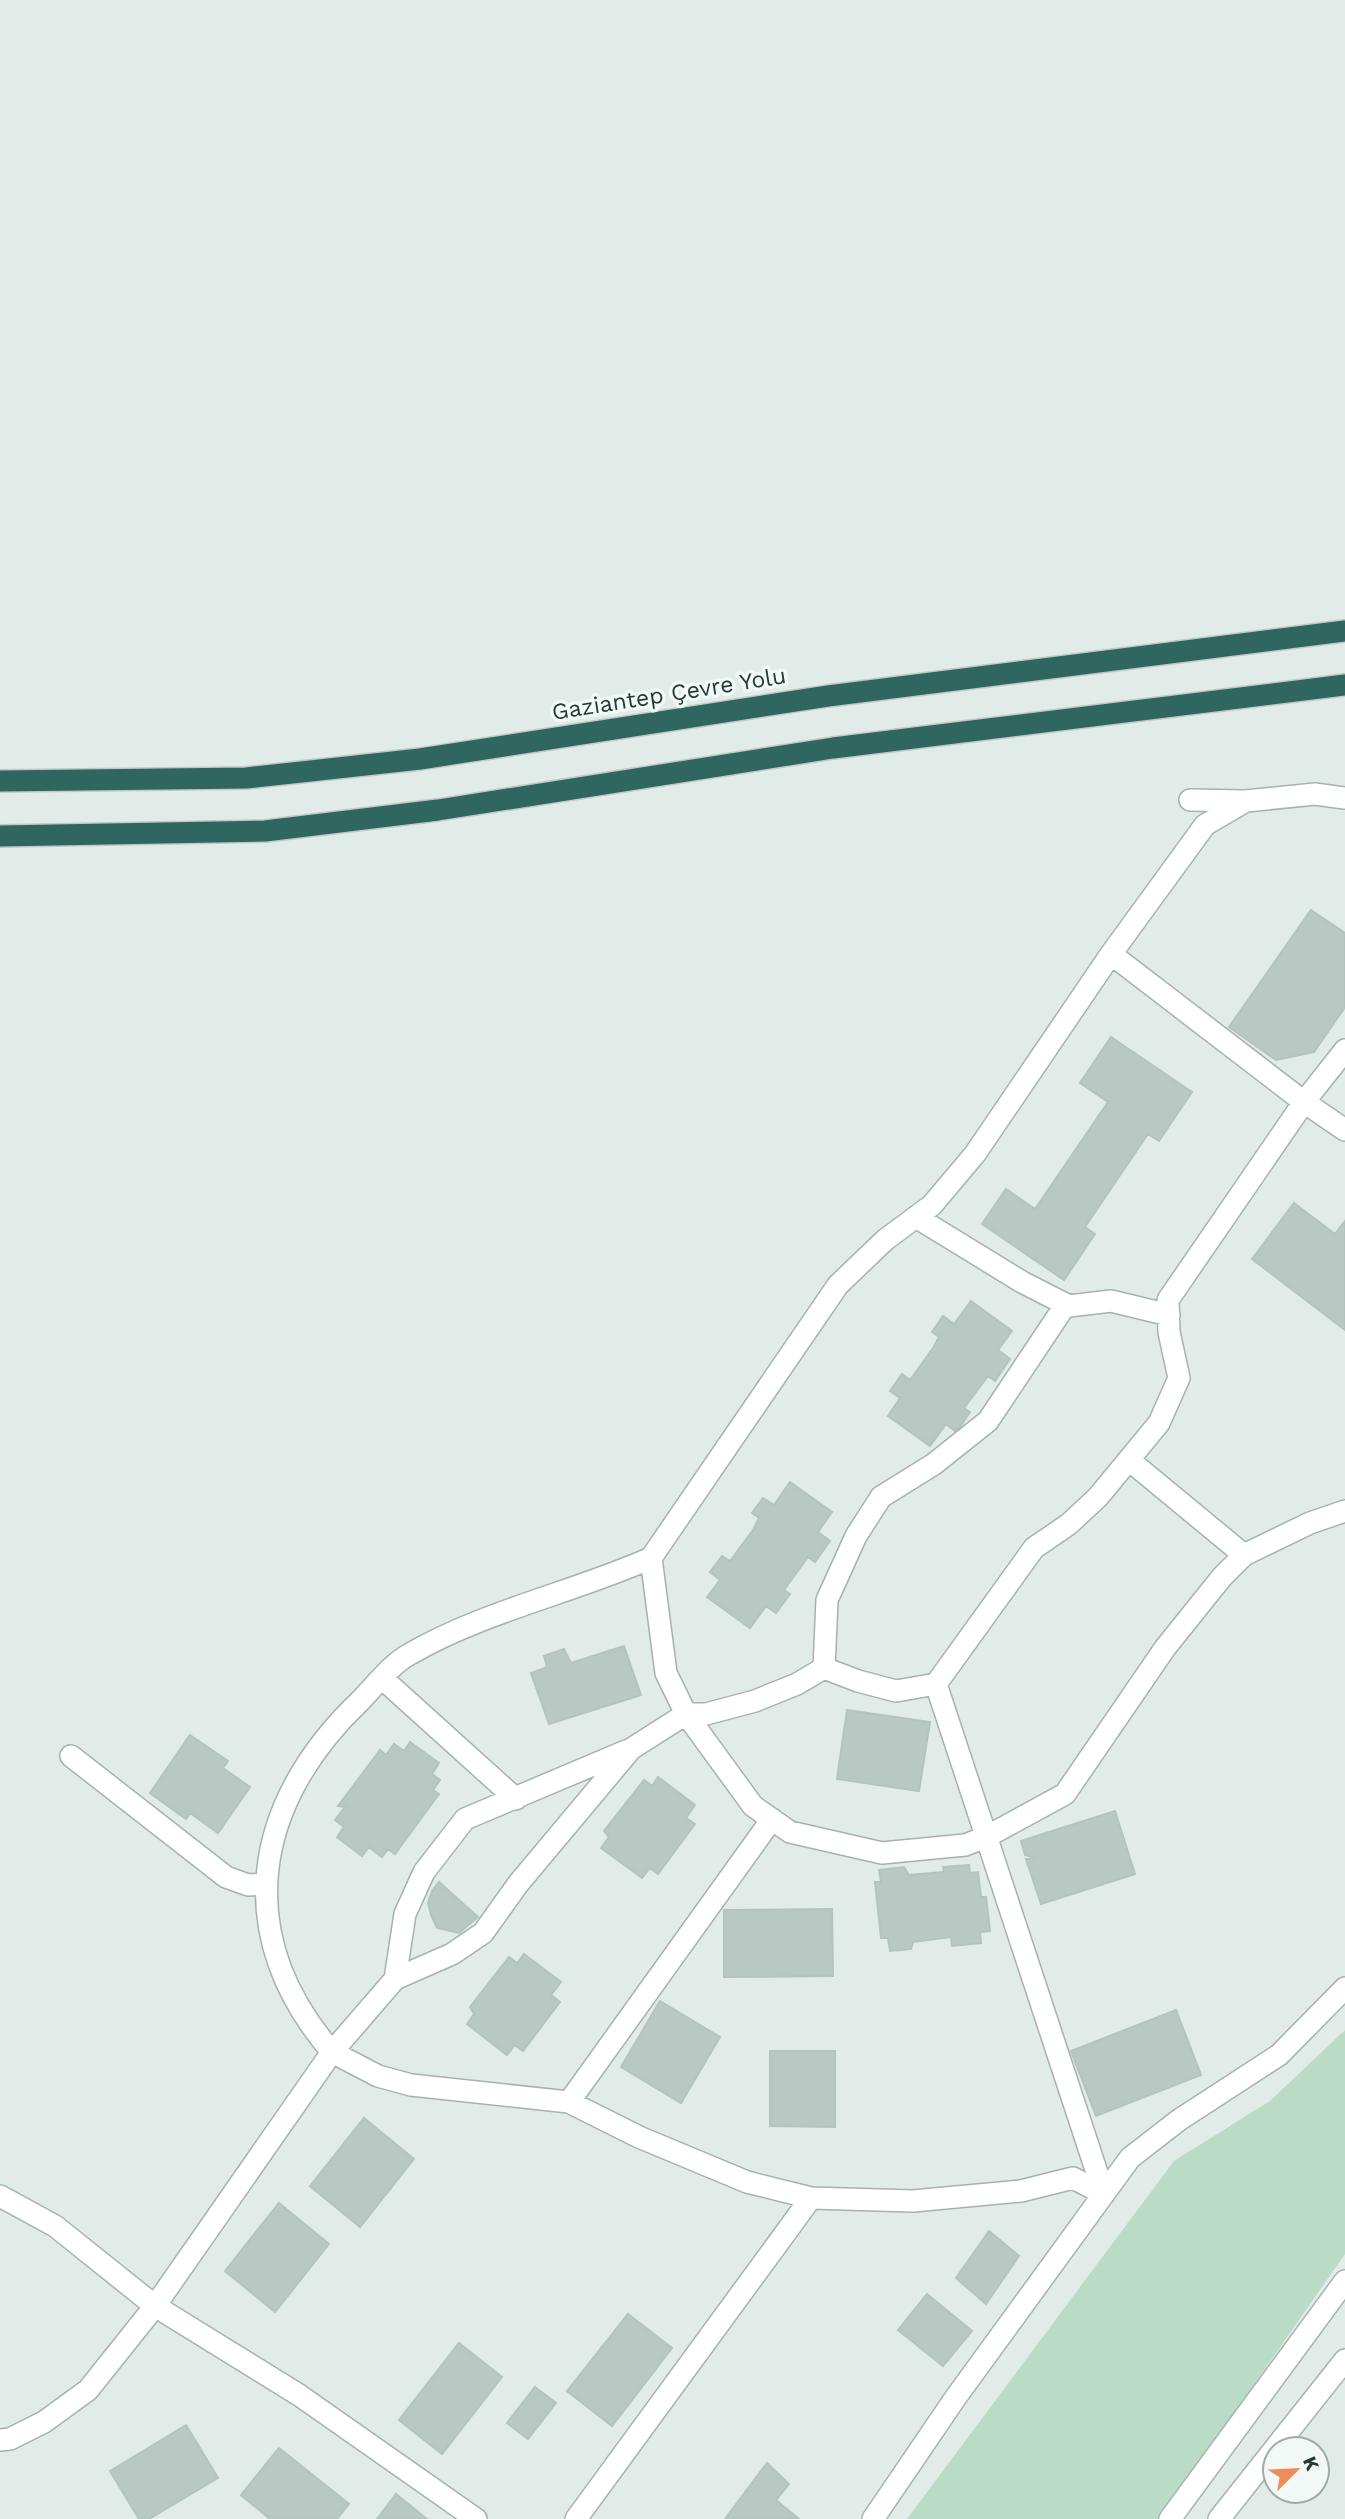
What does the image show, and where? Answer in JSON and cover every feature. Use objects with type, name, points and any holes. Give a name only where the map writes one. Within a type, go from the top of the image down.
[{"type":"highway","name":"Gaziantep Çevre Yolu","points":[[0,782],[246,778],[407,761],[828,696],[1345,631]]},
{"type":"highway","points":[[0,836],[265,831],[438,810],[833,748],[1345,685]]},
{"type":"street","points":[[1191,800],[1246,801],[1315,794],[1345,798]]},
{"type":"street","points":[[1104,2194],[1073,2178],[1021,2191],[913,2201],[811,2198],[747,2182],[639,2137],[569,2102],[411,2085],[378,2076],[332,2052],[312,2029],[290,1995],[280,1970],[267,1920],[265,1884],[283,1803],[333,1726],[408,1655],[487,1619],[607,1578],[651,1558],[838,1285],[885,1240],[932,1205],[975,1154],[1111,954],[1205,825],[1246,801]]},
{"type":"street","points":[[1111,954],[1304,1102],[1345,1130]]},
{"type":"street","points":[[824,1668],[896,1691],[936,1684],[1034,1548],[1069,1524],[1098,1497],[1159,1423],[1179,1378],[1168,1300],[1304,1102],[1345,1050]]},
{"type":"street","points":[[916,1217],[1022,1282],[1066,1304],[1111,1301],[1169,1315]]},
{"type":"street","points":[[824,1668],[827,1600],[856,1536],[881,1497],[934,1464],[988,1421],[1066,1304]]},
{"type":"street","points":[[1129,1460],[1244,1555]]},
{"type":"street","points":[[651,1558],[666,1673],[686,1714],[753,1806],[790,1832],[882,1853],[965,1844],[986,1837],[1065,1794],[1165,1648],[1222,1577],[1244,1555],[1310,1523],[1345,1511]]},
{"type":"street","points":[[395,1979],[405,1914],[424,1871],[465,1819],[631,1749],[686,1714],[706,1714],[755,1701],[797,1684],[824,1668]]},
{"type":"street","points":[[383,1679],[516,1799]]},
{"type":"street","points":[[936,1684],[1104,2194]]},
{"type":"street","points":[[0,2440],[10,2440],[44,2422],[88,2390],[155,2306],[332,2052],[395,1979],[452,1954],[483,1933],[518,1884],[631,1749]]},
{"type":"street","points":[[71,1756],[226,1877],[248,1885],[265,1884]]},
{"type":"street","points":[[569,2102],[772,1819]]},
{"type":"street","points":[[873,2519],[956,2397],[1130,2158],[1179,2120],[1279,2055],[1345,1987]]},
{"type":"street","points":[[0,2196],[55,2226],[155,2306],[299,2395],[476,2519]]},
{"type":"street","points":[[576,2519],[811,2198]]},
{"type":"street","points":[[1170,2519],[1345,2281]]},
{"type":"street","points":[[1219,2519],[1345,2360]]},
{"type":"green space","points":[[1345,2030],[1345,2254],[1160,2519],[907,2519],[1174,2161],[1270,2101]]},
{"type":"building","points":[[1311,910],[1345,933],[1345,1007],[1314,1052],[1276,1060],[1229,1027]]},
{"type":"building","points":[[1111,1037],[1192,1092],[1159,1141],[1148,1134],[1085,1227],[1095,1234],[1064,1280],[982,1224],[1006,1189],[1035,1209],[1108,1102],[1080,1083]]},
{"type":"building","points":[[1294,1203],[1335,1234],[1345,1221],[1345,1330],[1252,1259]]},
{"type":"building","points":[[971,1301],[1012,1331],[998,1350],[1010,1359],[995,1381],[988,1376],[964,1408],[970,1412],[960,1427],[955,1431],[946,1424],[930,1446],[888,1416],[900,1398],[890,1391],[902,1374],[910,1380],[933,1348],[939,1337],[932,1332],[943,1316],[954,1324]]},
{"type":"building","points":[[790,1482],[832,1512],[818,1532],[830,1541],[815,1562],[808,1557],[784,1590],[790,1594],[776,1613],[766,1606],[750,1628],[707,1597],[720,1580],[710,1572],[722,1556],[730,1561],[753,1530],[759,1518],[752,1513],[763,1498],[774,1505]]},
{"type":"building","points":[[624,1646],[641,1695],[549,1724],[531,1673],[547,1667],[544,1656],[564,1649],[571,1663]]},
{"type":"building","points":[[847,1710],[930,1722],[919,1791],[837,1779]]},
{"type":"building","points":[[190,1735],[228,1761],[223,1768],[250,1787],[218,1833],[190,1813],[186,1819],[150,1793]]},
{"type":"building","points":[[410,1742],[439,1763],[432,1774],[440,1780],[433,1790],[439,1794],[395,1854],[388,1849],[382,1857],[369,1847],[362,1856],[337,1837],[344,1827],[335,1820],[345,1807],[338,1806],[380,1750],[386,1755],[394,1744],[404,1751]]},
{"type":"building","points":[[658,1777],[695,1805],[686,1818],[695,1824],[658,1874],[650,1868],[642,1878],[601,1848],[609,1837],[604,1831],[644,1780],[652,1786]]},
{"type":"building","points":[[1115,1811],[1135,1874],[1041,1904],[1026,1859],[1035,1858],[1025,1855],[1021,1841]]},
{"type":"building","points":[[969,1865],[970,1873],[978,1872],[981,1897],[986,1897],[990,1931],[980,1932],[981,1943],[952,1946],[951,1937],[913,1942],[911,1949],[890,1951],[888,1938],[881,1938],[875,1882],[881,1882],[879,1870],[904,1867],[909,1875],[944,1872],[943,1867]]},
{"type":"building","points":[[439,1882],[478,1917],[459,1933],[437,1928],[431,1915],[428,1903]]},
{"type":"building","points":[[832,1909],[833,1976],[724,1977],[724,1910]]},
{"type":"building","points":[[524,1954],[561,1982],[551,1995],[560,2002],[523,2051],[515,2045],[507,2055],[467,2024],[474,2014],[470,2007],[509,1957],[517,1963]]},
{"type":"building","points":[[660,2001],[720,2037],[681,2103],[621,2067]]},
{"type":"building","points":[[1176,2010],[1201,2075],[1096,2116],[1071,2051]]},
{"type":"building","points":[[770,2051],[835,2051],[835,2127],[770,2126]]},
{"type":"building","points":[[364,2118],[414,2159],[360,2227],[310,2186]]},
{"type":"building","points":[[279,2203],[329,2244],[275,2312],[225,2271]]},
{"type":"building","points":[[989,2231],[1019,2256],[986,2304],[956,2278]]},
{"type":"building","points":[[927,2294],[972,2331],[943,2366],[898,2330]]},
{"type":"building","points":[[628,2314],[672,2348],[612,2426],[567,2391]]},
{"type":"building","points":[[459,2343],[502,2377],[442,2454],[399,2420]]},
{"type":"building","points":[[535,2387],[556,2403],[528,2439],[507,2423]]},
{"type":"building","points":[[186,2425],[218,2478],[149,2519],[139,2519],[110,2471]]},
{"type":"building","points":[[279,2448],[349,2504],[337,2519],[270,2519],[241,2495]]},
{"type":"building","points":[[767,2463],[789,2484],[776,2500],[799,2519],[725,2519]]},
{"type":"building","points":[[396,2494],[427,2519],[377,2519]]}]
